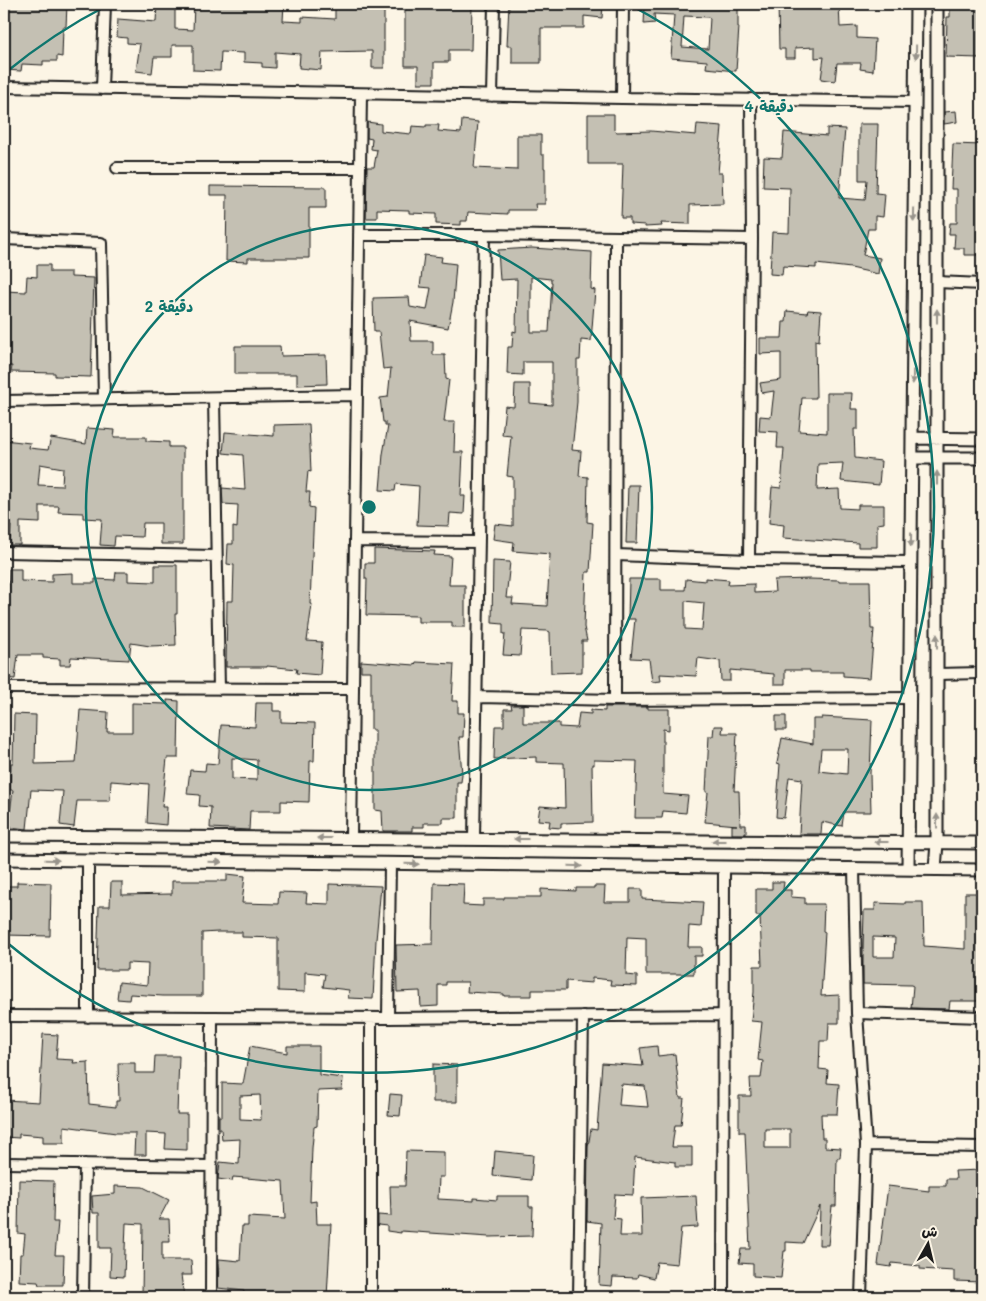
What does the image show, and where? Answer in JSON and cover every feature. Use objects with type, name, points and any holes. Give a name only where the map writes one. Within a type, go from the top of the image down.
[{"type":"street","points":[[102,89],[105,4]]},
{"type":"street","points":[[492,96],[494,4]]},
{"type":"street","points":[[622,98],[623,4]]},
{"type":"street","points":[[908,869],[916,4]]},
{"type":"street","points":[[935,869],[937,842],[937,4]]},
{"type":"street","points":[[4,87],[915,102]]},
{"type":"street","points":[[351,838],[360,94]]},
{"type":"street","points":[[749,560],[752,239],[751,99]]},
{"type":"street","points":[[117,168],[360,168]]},
{"type":"street","points":[[359,235],[752,239]]},
{"type":"street","points":[[474,839],[484,235]]},
{"type":"street","points":[[615,700],[616,237]]},
{"type":"street","points":[[4,239],[101,243],[104,400]]},
{"type":"street","points":[[937,282],[982,284]]},
{"type":"street","points":[[4,401],[357,395]]},
{"type":"street","points":[[214,398],[219,689]]},
{"type":"street","points":[[912,438],[982,439]]},
{"type":"street","points":[[912,458],[982,458]]},
{"type":"street","points":[[355,541],[479,542]]},
{"type":"street","points":[[4,552],[216,556]]},
{"type":"street","points":[[616,555],[749,560],[911,562]]},
{"type":"street","points":[[937,674],[982,673]]},
{"type":"street","points":[[4,688],[353,690]]},
{"type":"street","points":[[477,697],[615,700],[910,698]]},
{"type":"street","points":[[4,836],[982,843]]},
{"type":"street","points":[[4,859],[982,870]]},
{"type":"street","points":[[88,860],[88,1016]]},
{"type":"street","points":[[388,1018],[390,864]]},
{"type":"street","points":[[723,1297],[724,867]]},
{"type":"street","points":[[854,868],[857,1013],[866,1145],[861,1297]]},
{"type":"street","points":[[857,1013],[982,1017]]},
{"type":"street","points":[[4,1016],[388,1018],[723,1015]]},
{"type":"street","points":[[579,1297],[583,1016]]},
{"type":"street","points":[[211,1297],[212,1017]]},
{"type":"street","points":[[371,1018],[371,1297]]},
{"type":"street","points":[[866,1145],[982,1147]]},
{"type":"street","points":[[4,1162],[211,1166]]},
{"type":"street","points":[[83,1297],[85,1164]]},
{"type":"building","points":[[4,4],[67,4],[66,27],[63,27],[62,57],[57,56],[57,61],[43,61],[43,65],[22,64],[21,71],[4,70]]},
{"type":"building","points":[[157,4],[175,4],[175,29],[193,30],[194,4],[284,4],[283,21],[302,22],[302,17],[335,19],[335,4],[384,4],[384,68],[372,68],[372,51],[322,52],[321,70],[299,68],[300,54],[275,52],[275,68],[262,67],[262,63],[244,62],[244,53],[221,52],[220,71],[193,70],[193,45],[172,45],[172,57],[154,57],[152,73],[136,71],[140,44],[127,43],[127,38],[117,37],[118,19],[156,22]]},
{"type":"building","points":[[405,4],[472,4],[471,50],[449,50],[449,62],[434,62],[434,83],[418,83],[418,66],[405,66]]},
{"type":"building","points":[[509,4],[603,4],[602,18],[584,16],[584,28],[541,28],[541,63],[512,63],[512,46],[507,46]]},
{"type":"building","points":[[645,4],[738,4],[739,27],[736,71],[706,68],[707,61],[671,58],[674,15],[654,14],[655,23],[644,24]],"holes":[[[684,16],[710,18],[708,49],[682,47]]]},
{"type":"building","points":[[778,4],[839,4],[840,27],[857,26],[857,38],[875,39],[873,71],[860,69],[861,63],[837,63],[835,81],[821,79],[824,57],[815,58],[815,47],[795,48],[795,58],[785,58],[785,49],[779,49]]},
{"type":"building","points":[[950,4],[982,4],[982,49],[980,58],[946,57],[947,17],[950,17]]},
{"type":"building","points":[[956,111],[957,122],[944,124],[944,112]]},
{"type":"building","points":[[588,114],[614,114],[614,130],[617,132],[651,131],[696,135],[697,124],[722,126],[718,173],[722,173],[723,204],[690,205],[690,224],[661,223],[662,226],[645,227],[645,225],[630,224],[630,218],[621,218],[623,164],[588,164]]},
{"type":"building","points":[[462,120],[478,122],[474,168],[517,170],[517,135],[541,135],[541,155],[544,155],[545,168],[545,204],[535,204],[536,210],[508,210],[508,214],[468,212],[467,221],[461,221],[461,225],[436,224],[436,214],[409,213],[409,210],[377,209],[377,218],[366,218],[367,167],[374,167],[377,150],[371,149],[372,139],[367,138],[367,122],[381,124],[381,131],[411,134],[412,126],[426,127],[426,125],[439,125],[438,131],[461,133]]},
{"type":"building","points":[[859,124],[878,124],[876,193],[885,194],[883,217],[875,216],[875,229],[868,229],[863,255],[880,258],[878,274],[851,268],[816,264],[816,268],[783,266],[782,275],[770,274],[772,232],[789,233],[790,188],[763,187],[764,157],[782,158],[784,132],[827,136],[827,128],[845,129],[839,198],[865,200],[867,180],[859,180]]},
{"type":"building","points":[[953,144],[982,145],[982,255],[964,255],[964,248],[954,248],[955,234],[949,234],[950,223],[957,223],[957,189],[951,189]]},
{"type":"building","points":[[210,186],[326,187],[326,208],[309,208],[309,258],[248,258],[248,262],[226,261],[227,195],[210,195]]},
{"type":"building","points":[[532,248],[592,252],[591,289],[595,290],[591,341],[581,340],[580,360],[577,360],[577,402],[572,450],[581,451],[579,476],[588,477],[587,522],[593,523],[590,572],[586,572],[584,627],[587,641],[582,641],[582,672],[551,673],[550,632],[548,631],[522,630],[520,656],[503,655],[505,634],[503,634],[503,624],[492,623],[493,561],[510,562],[506,598],[513,598],[512,604],[547,606],[550,554],[513,551],[514,542],[493,539],[495,524],[513,526],[513,477],[507,476],[511,436],[502,435],[505,406],[514,407],[515,384],[530,384],[530,403],[552,405],[552,362],[523,362],[523,375],[507,374],[508,347],[512,347],[513,331],[516,332],[517,279],[500,280],[498,250]],"holes":[[[531,277],[551,279],[549,332],[531,332]]]},
{"type":"building","points":[[424,255],[442,257],[441,262],[456,264],[453,302],[448,328],[410,321],[411,341],[433,341],[433,355],[445,355],[446,379],[449,380],[444,422],[455,422],[454,452],[463,452],[461,496],[465,496],[464,514],[450,513],[449,526],[417,525],[419,486],[396,484],[395,491],[380,490],[388,426],[385,426],[385,422],[383,422],[380,398],[388,397],[391,368],[383,369],[379,332],[374,332],[373,298],[409,297],[410,307],[427,310],[431,288],[420,287]]},
{"type":"building","points":[[37,265],[50,265],[50,272],[71,272],[71,277],[94,278],[91,377],[55,376],[55,373],[11,372],[12,366],[4,366],[4,291],[26,292],[27,276],[37,277]]},
{"type":"building","points":[[808,310],[821,311],[819,341],[815,340],[816,398],[802,398],[799,431],[827,433],[827,393],[852,393],[851,409],[858,409],[858,429],[854,429],[855,458],[881,461],[879,485],[841,481],[843,463],[818,464],[817,490],[839,489],[840,508],[858,509],[858,505],[884,505],[884,523],[877,524],[877,547],[858,547],[858,543],[783,538],[784,525],[769,523],[772,487],[781,488],[784,448],[777,448],[778,432],[759,431],[760,416],[771,417],[774,391],[762,393],[760,383],[781,380],[781,353],[760,354],[760,338],[782,338],[783,322],[786,322],[787,311],[807,313]]},
{"type":"building","points":[[235,346],[280,346],[281,356],[326,355],[327,384],[297,385],[297,374],[235,374]]},
{"type":"building","points":[[309,424],[311,472],[308,471],[306,492],[310,492],[309,507],[314,508],[310,604],[312,604],[307,641],[322,642],[320,675],[296,673],[297,669],[267,666],[226,667],[227,601],[233,601],[234,565],[227,564],[228,544],[233,544],[233,527],[237,528],[238,505],[223,504],[222,488],[245,490],[243,455],[223,453],[225,432],[274,436],[274,425]]},
{"type":"building","points":[[87,428],[115,430],[114,437],[146,437],[146,441],[169,442],[169,447],[183,447],[183,544],[161,544],[161,523],[143,523],[142,537],[115,536],[114,546],[100,545],[102,519],[83,518],[83,513],[58,512],[59,506],[40,506],[40,523],[20,522],[20,545],[10,545],[11,526],[4,526],[4,440],[30,443],[29,448],[48,450],[51,438],[86,444]],"holes":[[[40,464],[63,468],[62,486],[38,485]]]},
{"type":"building","points":[[628,485],[639,485],[637,543],[626,543]]},
{"type":"building","points":[[374,549],[435,551],[434,555],[451,556],[449,585],[465,585],[465,627],[452,627],[452,622],[418,622],[418,616],[366,615],[367,579],[365,579],[365,563],[374,563]]},
{"type":"building","points":[[155,565],[177,565],[176,645],[150,646],[131,643],[129,660],[71,657],[70,665],[60,665],[60,659],[43,658],[43,655],[18,655],[15,679],[4,678],[9,569],[21,569],[21,581],[52,582],[52,574],[73,573],[73,583],[95,583],[95,579],[115,580],[116,572],[128,572],[128,581],[155,582]]},
{"type":"building","points":[[705,578],[729,580],[728,585],[754,584],[754,593],[775,592],[774,580],[870,581],[871,629],[874,629],[870,678],[843,676],[843,672],[785,670],[785,684],[774,684],[774,674],[730,670],[730,681],[721,681],[720,661],[698,658],[696,676],[660,674],[661,681],[652,682],[649,659],[631,658],[635,619],[628,619],[629,579],[661,579],[661,590],[685,590],[686,579],[705,581]],"holes":[[[685,601],[704,603],[702,630],[685,629]]]},
{"type":"building","points":[[361,661],[415,665],[416,662],[454,664],[452,701],[458,701],[458,713],[464,713],[463,737],[459,737],[462,774],[461,782],[457,782],[457,818],[443,818],[443,823],[424,823],[424,827],[412,827],[412,831],[383,831],[382,811],[375,810],[375,730],[371,730],[371,671],[361,671]]},
{"type":"building","points":[[167,700],[179,701],[178,758],[167,758],[162,807],[167,807],[166,825],[147,823],[149,784],[111,781],[110,801],[77,801],[74,827],[60,825],[63,791],[31,790],[27,829],[8,827],[13,790],[10,790],[11,763],[13,763],[14,714],[36,715],[35,764],[76,763],[80,710],[108,712],[107,732],[132,732],[132,703],[167,704]]},
{"type":"building","points":[[256,703],[273,703],[273,711],[281,711],[281,722],[315,723],[314,761],[310,761],[309,802],[281,801],[281,811],[250,811],[249,830],[210,828],[211,807],[199,806],[200,795],[187,794],[190,770],[205,771],[206,763],[218,764],[221,725],[255,727]],"holes":[[[232,758],[257,760],[257,780],[232,779]]]},
{"type":"building","points":[[511,705],[523,705],[523,723],[559,723],[559,727],[577,728],[579,713],[591,714],[591,710],[605,711],[605,707],[669,709],[669,730],[663,729],[663,794],[688,796],[686,813],[663,811],[662,818],[635,818],[637,761],[594,760],[594,765],[592,765],[593,822],[561,823],[561,828],[549,827],[550,821],[538,820],[540,806],[565,808],[564,763],[536,762],[536,757],[494,759],[495,726],[504,726],[504,709],[512,709]]},
{"type":"building","points":[[776,716],[786,716],[786,730],[776,730]]},
{"type":"building","points":[[822,717],[872,720],[871,812],[844,812],[842,826],[822,822],[821,834],[799,834],[802,779],[789,777],[784,818],[776,817],[780,764],[777,763],[782,738],[813,744],[813,719],[822,719]],"holes":[[[821,749],[848,749],[847,774],[819,771]]]},
{"type":"building","points":[[714,726],[723,726],[722,733],[737,733],[734,791],[739,791],[740,825],[746,825],[746,834],[732,834],[732,825],[737,825],[705,822],[708,792],[706,792],[709,736],[713,736]]},
{"type":"building","points":[[227,874],[245,876],[242,903],[278,904],[279,892],[307,893],[306,903],[329,904],[329,884],[381,886],[373,999],[348,998],[349,990],[323,987],[325,974],[305,972],[305,992],[278,991],[278,938],[242,937],[242,932],[218,932],[202,933],[202,996],[130,994],[129,1000],[117,999],[119,982],[147,985],[148,964],[127,963],[127,970],[97,970],[99,906],[110,906],[111,882],[122,882],[122,895],[172,894],[172,881],[227,881]]},
{"type":"building","points":[[17,882],[51,883],[50,936],[4,935],[4,886],[17,886]]},
{"type":"building","points":[[772,882],[784,882],[783,890],[791,890],[791,897],[805,898],[805,904],[824,904],[823,931],[825,932],[821,996],[839,995],[839,1023],[829,1023],[828,1041],[820,1041],[819,1069],[828,1070],[827,1083],[839,1084],[837,1114],[821,1114],[822,1138],[825,1138],[825,1147],[841,1148],[840,1158],[837,1158],[836,1206],[832,1206],[828,1245],[819,1245],[820,1206],[803,1243],[786,1242],[781,1278],[753,1276],[753,1264],[739,1263],[741,1249],[750,1249],[745,1132],[739,1132],[739,1096],[751,1096],[750,1078],[761,1078],[763,1061],[758,1060],[762,1022],[751,1021],[754,966],[762,966],[760,916],[756,916],[756,889],[772,889]],"holes":[[[765,1129],[790,1129],[790,1148],[765,1148]]]},
{"type":"building","points":[[434,883],[464,884],[463,905],[483,906],[483,899],[541,897],[541,889],[576,891],[576,888],[594,888],[594,886],[605,886],[604,902],[630,902],[630,889],[642,889],[642,899],[703,902],[701,927],[689,926],[688,947],[702,947],[702,956],[694,956],[694,974],[646,974],[646,938],[627,937],[626,975],[637,976],[637,986],[610,985],[611,980],[592,978],[592,983],[566,981],[566,990],[532,990],[532,996],[504,996],[504,994],[467,992],[468,982],[446,982],[446,985],[438,985],[438,1006],[421,1007],[420,991],[397,992],[396,945],[433,944]]},
{"type":"building","points":[[965,893],[982,893],[982,1001],[950,1001],[949,1009],[911,1008],[913,986],[911,985],[863,984],[864,910],[875,910],[875,903],[905,904],[905,902],[923,902],[924,946],[965,949]],"holes":[[[873,937],[895,938],[894,957],[873,957]]]},
{"type":"building","points":[[43,1034],[58,1035],[56,1059],[74,1060],[73,1063],[88,1062],[89,1104],[116,1107],[116,1101],[119,1101],[118,1063],[135,1063],[135,1073],[154,1073],[155,1056],[179,1056],[177,1114],[187,1114],[187,1150],[165,1149],[166,1134],[146,1133],[146,1155],[134,1155],[135,1133],[116,1133],[64,1126],[64,1143],[43,1143],[43,1136],[19,1134],[19,1138],[4,1137],[5,1100],[39,1102]]},
{"type":"building","points":[[250,1046],[287,1053],[287,1046],[319,1046],[319,1075],[343,1078],[342,1090],[318,1091],[317,1126],[314,1127],[312,1148],[310,1202],[316,1201],[317,1224],[331,1224],[327,1297],[243,1297],[244,1291],[218,1288],[219,1259],[240,1261],[242,1226],[248,1226],[248,1217],[285,1219],[283,1181],[233,1177],[232,1181],[218,1179],[220,1162],[239,1164],[240,1139],[222,1140],[221,1129],[219,1129],[219,1116],[222,1116],[222,1083],[243,1084]],"holes":[[[260,1095],[261,1120],[240,1119],[240,1096]]]},
{"type":"building","points":[[657,1046],[658,1056],[675,1054],[680,1098],[684,1098],[681,1125],[675,1125],[672,1147],[692,1147],[692,1167],[675,1167],[675,1162],[635,1157],[633,1195],[615,1194],[613,1218],[621,1219],[620,1236],[642,1236],[641,1198],[696,1196],[698,1227],[681,1228],[677,1264],[657,1262],[654,1278],[638,1274],[637,1278],[613,1277],[612,1286],[599,1285],[601,1223],[587,1221],[588,1147],[591,1129],[597,1130],[602,1063],[643,1066],[640,1048]],"holes":[[[621,1084],[645,1086],[648,1107],[619,1105]]]},
{"type":"building","points":[[433,1064],[457,1065],[457,1102],[433,1102]]},
{"type":"building","points":[[390,1094],[402,1095],[400,1116],[388,1115]]},
{"type":"building","points":[[406,1151],[444,1152],[444,1177],[439,1177],[438,1199],[474,1201],[474,1198],[497,1200],[497,1196],[529,1196],[529,1207],[533,1207],[532,1236],[489,1237],[401,1231],[401,1233],[387,1231],[387,1226],[378,1225],[378,1215],[391,1216],[390,1186],[405,1186]]},
{"type":"building","points":[[495,1151],[533,1155],[531,1180],[493,1176]]},
{"type":"building","points":[[982,1170],[982,1282],[954,1281],[954,1271],[920,1269],[920,1266],[892,1263],[891,1267],[878,1265],[888,1186],[929,1191],[929,1186],[946,1186],[946,1179],[956,1179],[955,1171]]},
{"type":"building","points":[[19,1180],[54,1181],[53,1222],[58,1222],[55,1255],[64,1255],[63,1285],[39,1285],[38,1282],[19,1281],[20,1254],[23,1254],[25,1234],[18,1233]]},
{"type":"building","points":[[115,1186],[143,1187],[169,1200],[159,1219],[169,1219],[170,1242],[162,1242],[162,1260],[191,1260],[192,1275],[181,1275],[184,1297],[142,1297],[143,1224],[126,1223],[124,1277],[110,1276],[111,1248],[99,1248],[99,1213],[93,1213],[92,1196],[115,1194]]}]
